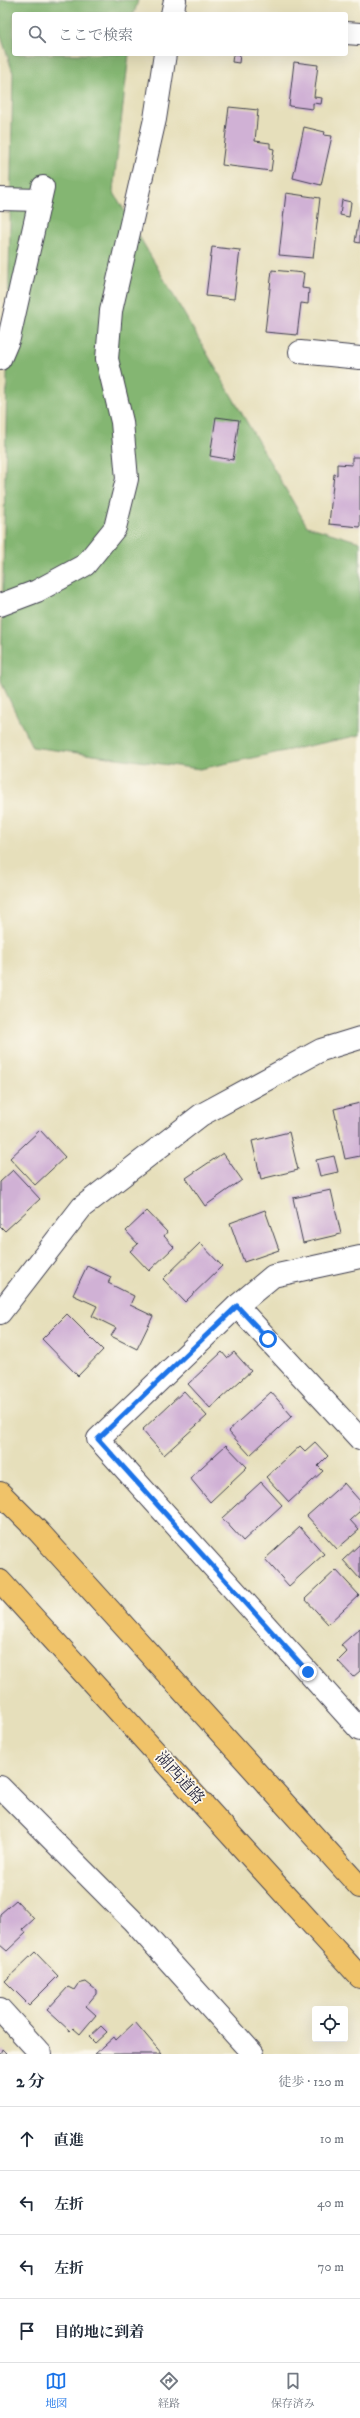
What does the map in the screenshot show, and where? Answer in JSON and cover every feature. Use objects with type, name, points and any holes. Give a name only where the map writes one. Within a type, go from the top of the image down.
[{"type":"highway","points":[[0,1493],[39,1532],[360,1887]]},
{"type":"highway","name":"湖西道路","points":[[0,1581],[360,1977]]},
{"type":"street","points":[[172,12],[175,0]]},
{"type":"street","points":[[348,33],[360,34]]},
{"type":"street","points":[[0,605],[38,591],[86,565],[115,528],[127,479],[122,422],[107,359],[111,311],[155,118],[165,56]]},
{"type":"street","points":[[0,199],[41,193],[9,338],[0,359]]},
{"type":"street","points":[[300,352],[360,358]]},
{"type":"street","points":[[0,1313],[82,1207],[200,1115],[321,1050],[360,1038]]},
{"type":"street","points":[[360,1258],[273,1276],[237,1306],[98,1439],[360,1730]]},
{"type":"street","points":[[237,1306],[360,1439]]},
{"type":"street","points":[[0,1787],[132,1920],[253,2054]]},
{"type":"street","points":[[0,2009],[41,2054]]},
{"type":"green space","points":[[0,0],[138,0],[135,12],[12,12],[12,56],[129,56],[113,191],[307,526],[360,542],[360,735],[200,769],[32,747],[1,682],[13,73],[0,33]]},
{"type":"building","points":[[233,56],[240,56],[239,63],[232,62]]},
{"type":"building","points":[[294,62],[318,65],[314,97],[322,98],[321,104],[313,103],[313,109],[289,106]]},
{"type":"building","points":[[229,107],[258,110],[255,141],[270,143],[270,148],[274,149],[271,171],[222,165]]},
{"type":"building","points":[[304,127],[325,132],[324,135],[332,136],[321,185],[293,178]]},
{"type":"building","points":[[286,193],[320,198],[313,258],[279,255]]},
{"type":"building","points":[[342,200],[351,202],[349,217],[340,215]]},
{"type":"building","points":[[360,218],[360,243],[355,242]]},
{"type":"building","points":[[212,247],[240,250],[234,299],[206,296]]},
{"type":"building","points":[[272,270],[304,273],[302,288],[309,289],[308,304],[301,303],[297,335],[265,332]]},
{"type":"building","points":[[216,417],[239,420],[233,460],[210,456]]},
{"type":"building","points":[[352,457],[360,457],[360,527],[329,524],[334,474],[337,475],[337,464],[352,465]]},
{"type":"building","points":[[360,1103],[360,1156],[345,1159],[334,1109]]},
{"type":"building","points":[[40,1130],[65,1157],[35,1185],[10,1158]]},
{"type":"building","points":[[289,1132],[298,1170],[261,1179],[252,1141]]},
{"type":"building","points":[[223,1153],[242,1180],[205,1206],[186,1178]]},
{"type":"building","points":[[334,1156],[338,1172],[320,1176],[316,1160]]},
{"type":"building","points":[[13,1170],[40,1199],[5,1231],[0,1226],[0,1182]]},
{"type":"building","points":[[331,1190],[341,1234],[303,1243],[293,1198]]},
{"type":"building","points":[[265,1210],[279,1250],[244,1262],[230,1223]]},
{"type":"building","points":[[147,1211],[167,1232],[164,1236],[174,1247],[149,1271],[130,1251],[138,1244],[126,1231]]},
{"type":"building","points":[[200,1243],[222,1266],[185,1302],[163,1279]]},
{"type":"building","points":[[87,1266],[111,1277],[108,1283],[134,1296],[130,1305],[153,1316],[137,1349],[111,1336],[116,1328],[92,1316],[97,1306],[73,1295]]},
{"type":"building","points":[[67,1314],[103,1350],[78,1376],[42,1339]]},
{"type":"building","points":[[222,1352],[227,1358],[234,1352],[251,1371],[210,1408],[188,1384]]},
{"type":"building","points":[[184,1391],[207,1416],[164,1455],[142,1430]]},
{"type":"building","points":[[271,1392],[292,1416],[250,1455],[228,1431]]},
{"type":"building","points":[[315,1442],[328,1456],[318,1466],[323,1471],[289,1502],[266,1477],[300,1446],[305,1451]]},
{"type":"building","points":[[226,1445],[247,1467],[210,1502],[190,1478]]},
{"type":"building","points":[[261,1482],[282,1505],[243,1541],[222,1518]]},
{"type":"building","points":[[344,1483],[360,1501],[360,1511],[350,1520],[359,1530],[337,1549],[307,1516]]},
{"type":"building","points":[[300,1527],[324,1554],[289,1586],[265,1559]]},
{"type":"building","points":[[360,1544],[360,1579],[343,1560]]},
{"type":"building","points":[[336,1570],[359,1595],[328,1624],[305,1599]]},
{"type":"building","points":[[360,1628],[360,1671],[353,1677],[338,1661],[347,1652],[341,1645]]},
{"type":"building","points":[[16,1900],[34,1919],[23,1929],[26,1933],[7,1951],[0,1945],[0,1914]]},
{"type":"building","points":[[35,1952],[58,1976],[29,2005],[5,1981]]},
{"type":"building","points":[[86,1982],[96,1990],[96,1994],[86,2006],[96,2015],[80,2034],[73,2028],[70,2031],[47,2010],[68,1987],[74,1990],[78,1984]]},
{"type":"building","points":[[135,2022],[162,2054],[95,2054],[114,2037],[116,2040]]},
{"type":"building","points":[[101,2026],[107,2032],[95,2043],[89,2037]]},
{"type":"building","points":[[2,2049],[7,2054],[0,2054]]},
{"type":"route","points":[[268,1339],[237,1306],[98,1439],[308,1672]]}]
